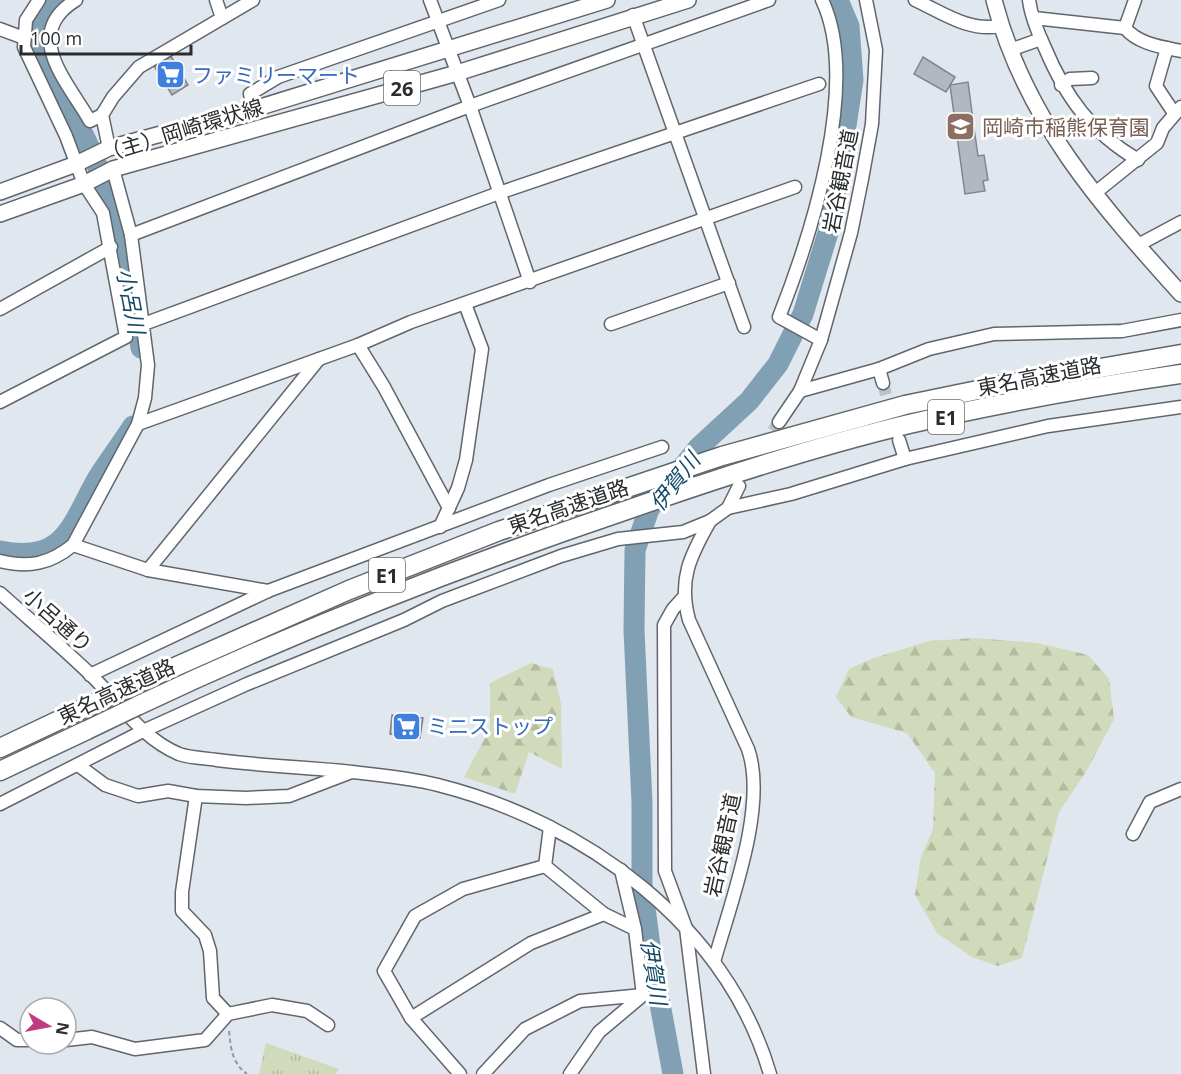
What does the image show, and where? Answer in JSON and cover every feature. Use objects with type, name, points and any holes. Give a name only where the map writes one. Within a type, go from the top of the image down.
[{"type":"highway","name":"東名高速道路","points":[[0,748],[125,689],[349,590],[499,531],[722,456],[905,405],[1002,385],[1181,354]]},
{"type":"highway","name":"東名高速道路","points":[[0,771],[237,659],[357,608],[506,550],[714,479],[908,424],[1005,404],[1181,374]]},
{"type":"main road","name":"（主）岡崎環状線","points":[[0,192],[76,164],[109,148],[254,109],[607,0]]},
{"type":"main road","name":"（主）岡崎環状線","points":[[0,214],[84,184],[113,169],[457,73],[633,15],[688,0]]},
{"type":"main road","points":[[994,0],[1000,26],[1010,50],[1043,122],[1065,157],[1138,245],[1180,291]]},
{"type":"street","points":[[0,402],[126,337],[103,213],[84,184],[66,136],[24,47],[26,20],[39,0]]},
{"type":"street","points":[[76,0],[63,8],[50,26],[50,46],[90,121],[102,116],[112,97],[139,67],[253,0]]},
{"type":"street","points":[[216,0],[222,18]]},
{"type":"street","points":[[430,0],[470,106],[530,282]]},
{"type":"street","points":[[254,109],[250,94],[278,77],[499,0]]},
{"type":"street","points":[[130,235],[470,106],[769,0]]},
{"type":"street","points":[[821,340],[779,317],[804,253],[828,152],[837,63],[834,36],[822,0]]},
{"type":"street","name":"岩谷観音道","points":[[779,422],[800,391],[821,340],[851,233],[872,124],[876,50],[866,0]]},
{"type":"street","points":[[915,0],[967,26],[986,29],[1000,26]]},
{"type":"street","points":[[1029,0],[1041,39],[1061,85],[1074,104],[1115,146],[1138,160]]},
{"type":"street","points":[[1125,28],[1135,0]]},
{"type":"street","points":[[633,15],[744,327]]},
{"type":"street","points":[[1034,18],[1125,28],[1141,41],[1181,51]]},
{"type":"street","points":[[0,29],[24,38]]},
{"type":"street","points":[[1010,50],[1041,39]]},
{"type":"street","points":[[1095,193],[1157,143],[1163,128],[1178,110],[1156,86],[1167,48]]},
{"type":"street","points":[[1061,85],[1070,79],[1092,78]]},
{"type":"street","points":[[141,325],[499,193],[819,84]]},
{"type":"street","points":[[102,116],[109,148]]},
{"type":"street","points":[[0,561],[19,566],[38,565],[59,556],[73,545],[138,424],[145,398],[148,365],[130,235],[113,169]]},
{"type":"street","points":[[138,424],[358,345],[411,322],[795,187]]},
{"type":"street","points":[[1138,245],[1181,222]]},
{"type":"street","points":[[0,309],[111,247]]},
{"type":"street","points":[[611,324],[729,283]]},
{"type":"street","points":[[440,526],[466,460],[482,349],[465,304]]},
{"type":"street","points":[[800,391],[879,369],[929,349],[994,334],[1122,331],[1181,320]]},
{"type":"street","points":[[358,345],[384,387],[449,508]]},
{"type":"street","points":[[148,570],[320,359]]},
{"type":"street","points":[[879,369],[883,383]]},
{"type":"street","points":[[0,804],[143,731],[247,684],[404,620],[442,601],[561,556],[618,539],[665,536],[710,521],[728,508],[791,494],[905,459],[1048,426],[1181,407]]},
{"type":"street","points":[[899,440],[905,459]]},
{"type":"street","points":[[90,675],[268,591],[440,526],[662,447]]},
{"type":"street","points":[[728,508],[739,486]]},
{"type":"street","name":"岩谷観音道","points":[[710,521],[691,556],[683,598],[689,620],[747,749],[753,774],[754,796],[746,845],[714,962]]},
{"type":"street","points":[[73,545],[148,570],[268,591]]},
{"type":"street","name":"小呂通り","points":[[0,593],[90,675],[143,731],[152,739],[181,755],[241,763],[352,772],[436,784],[511,808],[550,828],[624,873],[662,903],[686,928]]},
{"type":"street","points":[[683,598],[673,609],[664,625],[665,871],[686,928],[704,1074]]},
{"type":"street","points":[[78,765],[105,785],[138,796],[168,791],[196,796],[246,798],[289,796],[352,772]]},
{"type":"street","points":[[1133,834],[1150,802],[1181,789]]},
{"type":"street","points":[[196,796],[181,905],[182,911],[208,940],[213,998],[228,1014]]},
{"type":"street","points":[[545,866],[550,828]]},
{"type":"street","points":[[545,866],[604,914],[635,929]]},
{"type":"street","points":[[460,1074],[411,1018],[384,971],[415,916],[463,889],[545,866]]},
{"type":"street","points":[[624,873],[644,995]]},
{"type":"street","points":[[411,1018],[531,944],[604,914]]},
{"type":"street","points":[[686,928],[714,962],[743,1011],[770,1074]]},
{"type":"street","points":[[483,1074],[525,1029],[580,1001],[644,995]]},
{"type":"street","points":[[570,1074],[599,1032],[644,995]]},
{"type":"street","points":[[78,1039],[92,1037],[135,1049],[205,1040],[228,1014],[272,1005],[307,1011],[328,1025]]},
{"type":"street","points":[[0,1028],[18,1040]]},
{"type":"path","points":[[228,1014],[231,1052],[239,1068],[247,1074]]},
{"type":"green space","points":[[975,638],[1037,643],[1088,655],[1109,679],[1114,719],[1086,772],[1059,812],[1022,958],[998,966],[972,957],[937,933],[915,895],[921,857],[933,829],[935,773],[907,733],[851,717],[836,697],[849,669],[871,659],[929,641]]},
{"type":"green space","points":[[531,663],[553,669],[561,704],[562,769],[529,752],[515,794],[464,777],[490,729],[490,683]]},
{"type":"green space","points":[[266,1043],[339,1069],[336,1074],[259,1074]]},
{"type":"building","name":"ファミリーマート","points":[[171,56],[188,85],[172,95],[154,66]]},
{"type":"building","points":[[923,57],[955,77],[946,92],[914,74]]},
{"type":"building","points":[[968,82],[973,120],[960,122],[962,130],[974,128],[978,156],[984,155],[988,180],[983,181],[985,191],[965,194],[950,85]]},
{"type":"building","name":"ミニストップ","points":[[392,715],[423,718],[420,738],[390,734]]},
{"type":"waterway","name":"小呂川","points":[[57,0],[42,14],[39,29],[42,55],[52,79],[87,142],[109,199],[126,258],[141,348]]},
{"type":"waterway","name":"伊賀川","points":[[673,1074],[652,961],[642,885],[642,803],[634,630],[635,550],[649,509],[698,448],[749,401],[778,364],[803,314],[831,223],[853,80],[849,26],[838,0]]},
{"type":"waterway","name":"小呂川","points":[[0,551],[22,554],[40,552],[54,545],[64,536],[99,476],[133,426]]},
{"type":"tunnel","points":[[883,383],[892,417]]},
{"type":"tunnel","points":[[763,446],[779,422]]},
{"type":"place","name":"ファミリーマート","points":[[171,75]]},
{"type":"place","name":"岡崎市稲熊保育園","points":[[961,127]]},
{"type":"place","name":"ミニストップ","points":[[406,726]]}]
